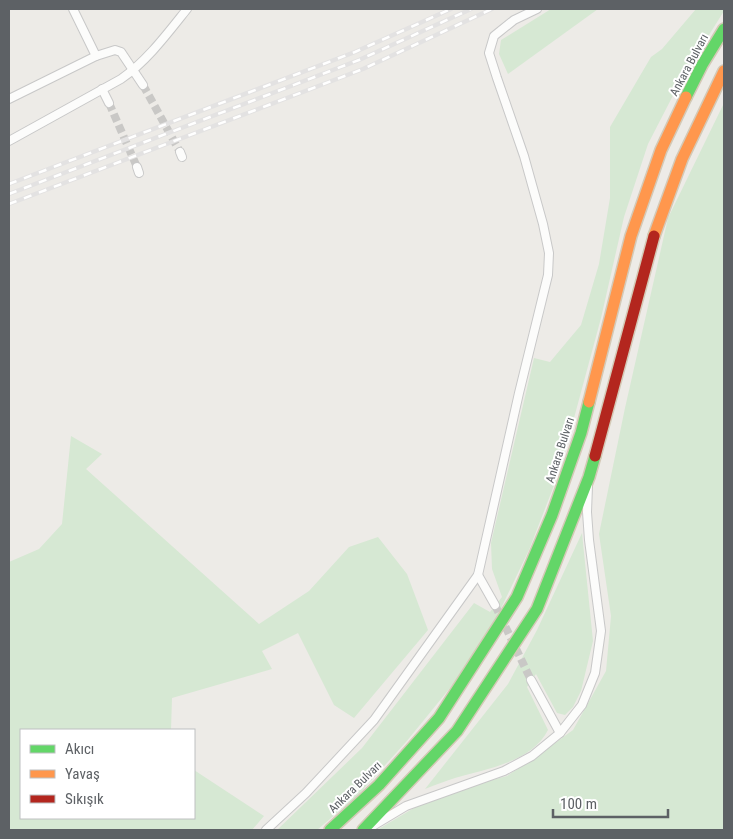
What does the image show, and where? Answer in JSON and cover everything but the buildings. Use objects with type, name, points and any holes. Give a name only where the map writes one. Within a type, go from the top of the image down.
[{"type":"main road","name":"Ankara Bulvarı","points":[[330,830],[379,784],[439,718],[517,597],[552,516],[581,433],[631,236],[658,159],[702,65],[724,29]]},
{"type":"main road","points":[[364,830],[457,731],[537,609],[588,477],[652,242],[682,159],[724,71]]},
{"type":"street","points":[[72,9],[96,56]]},
{"type":"street","points":[[9,141],[102,90],[134,70],[187,9]]},
{"type":"street","points":[[266,830],[306,793],[374,720],[478,575],[548,275],[548,253],[543,224],[524,156],[489,53],[494,36],[514,20],[537,9]]},
{"type":"street","points":[[9,98],[96,56],[115,50],[121,52],[143,85]]},
{"type":"street","points":[[102,90],[109,103]]},
{"type":"street","points":[[364,830],[406,806],[504,771],[532,756],[560,733],[582,705],[595,673],[601,631],[587,512],[588,477]]},
{"type":"street","points":[[478,575],[495,604]]},
{"type":"street","points":[[531,680],[560,733]]},
{"type":"green space","points":[[551,9],[598,9],[508,74],[499,54],[501,40]]},
{"type":"green space","points":[[696,9],[724,9],[724,11],[682,78],[648,144],[624,217],[601,318],[560,470],[529,550],[493,625],[450,688],[406,742],[357,796],[317,830],[277,830],[362,748],[474,603],[490,612],[502,597],[492,569],[491,543],[534,358],[550,362],[581,325],[599,264],[610,198],[610,127],[651,57],[662,49]]},
{"type":"green space","points":[[724,103],[724,830],[377,830],[419,805],[451,791],[507,776],[533,759],[573,730],[606,671],[611,616],[599,534],[625,408],[668,218]]},
{"type":"green space","points":[[71,436],[102,454],[86,469],[259,624],[309,591],[349,547],[378,537],[407,574],[428,630],[354,718],[334,705],[298,633],[262,651],[272,669],[172,698],[171,729],[20,729],[20,819],[195,819],[195,771],[264,816],[252,830],[9,830],[9,562],[39,549],[62,524]]},
{"type":"green space","points":[[582,533],[593,641],[581,691],[573,707],[565,715],[557,713],[536,674],[527,687],[548,730],[541,741],[531,750],[507,763],[451,779],[425,789],[508,684],[537,630]]},
{"type":"tunnel","points":[[143,85],[180,152]]},
{"type":"tunnel","points":[[109,103],[137,167]]},
{"type":"tunnel","points":[[495,605],[531,680]]},
{"type":"railway","points":[[9,184],[355,52],[451,9]]},
{"type":"railway","points":[[9,194],[359,60],[471,9]]},
{"type":"railway","points":[[9,204],[363,69],[492,9]]},
{"type":"traffic: fast","points":[[686,97],[702,65],[724,29]]},
{"type":"traffic: fast","points":[[330,830],[379,785],[439,718],[517,597],[552,515],[581,433],[589,402]]},
{"type":"traffic: fast","points":[[363,830],[457,731],[537,609],[589,477],[595,456]]},
{"type":"traffic: slow","points":[[654,236],[682,159],[724,71]]},
{"type":"traffic: slow","points":[[589,402],[631,236],[661,150],[686,97]]},
{"type":"traffic: jam","points":[[595,456],[654,236]]}]
